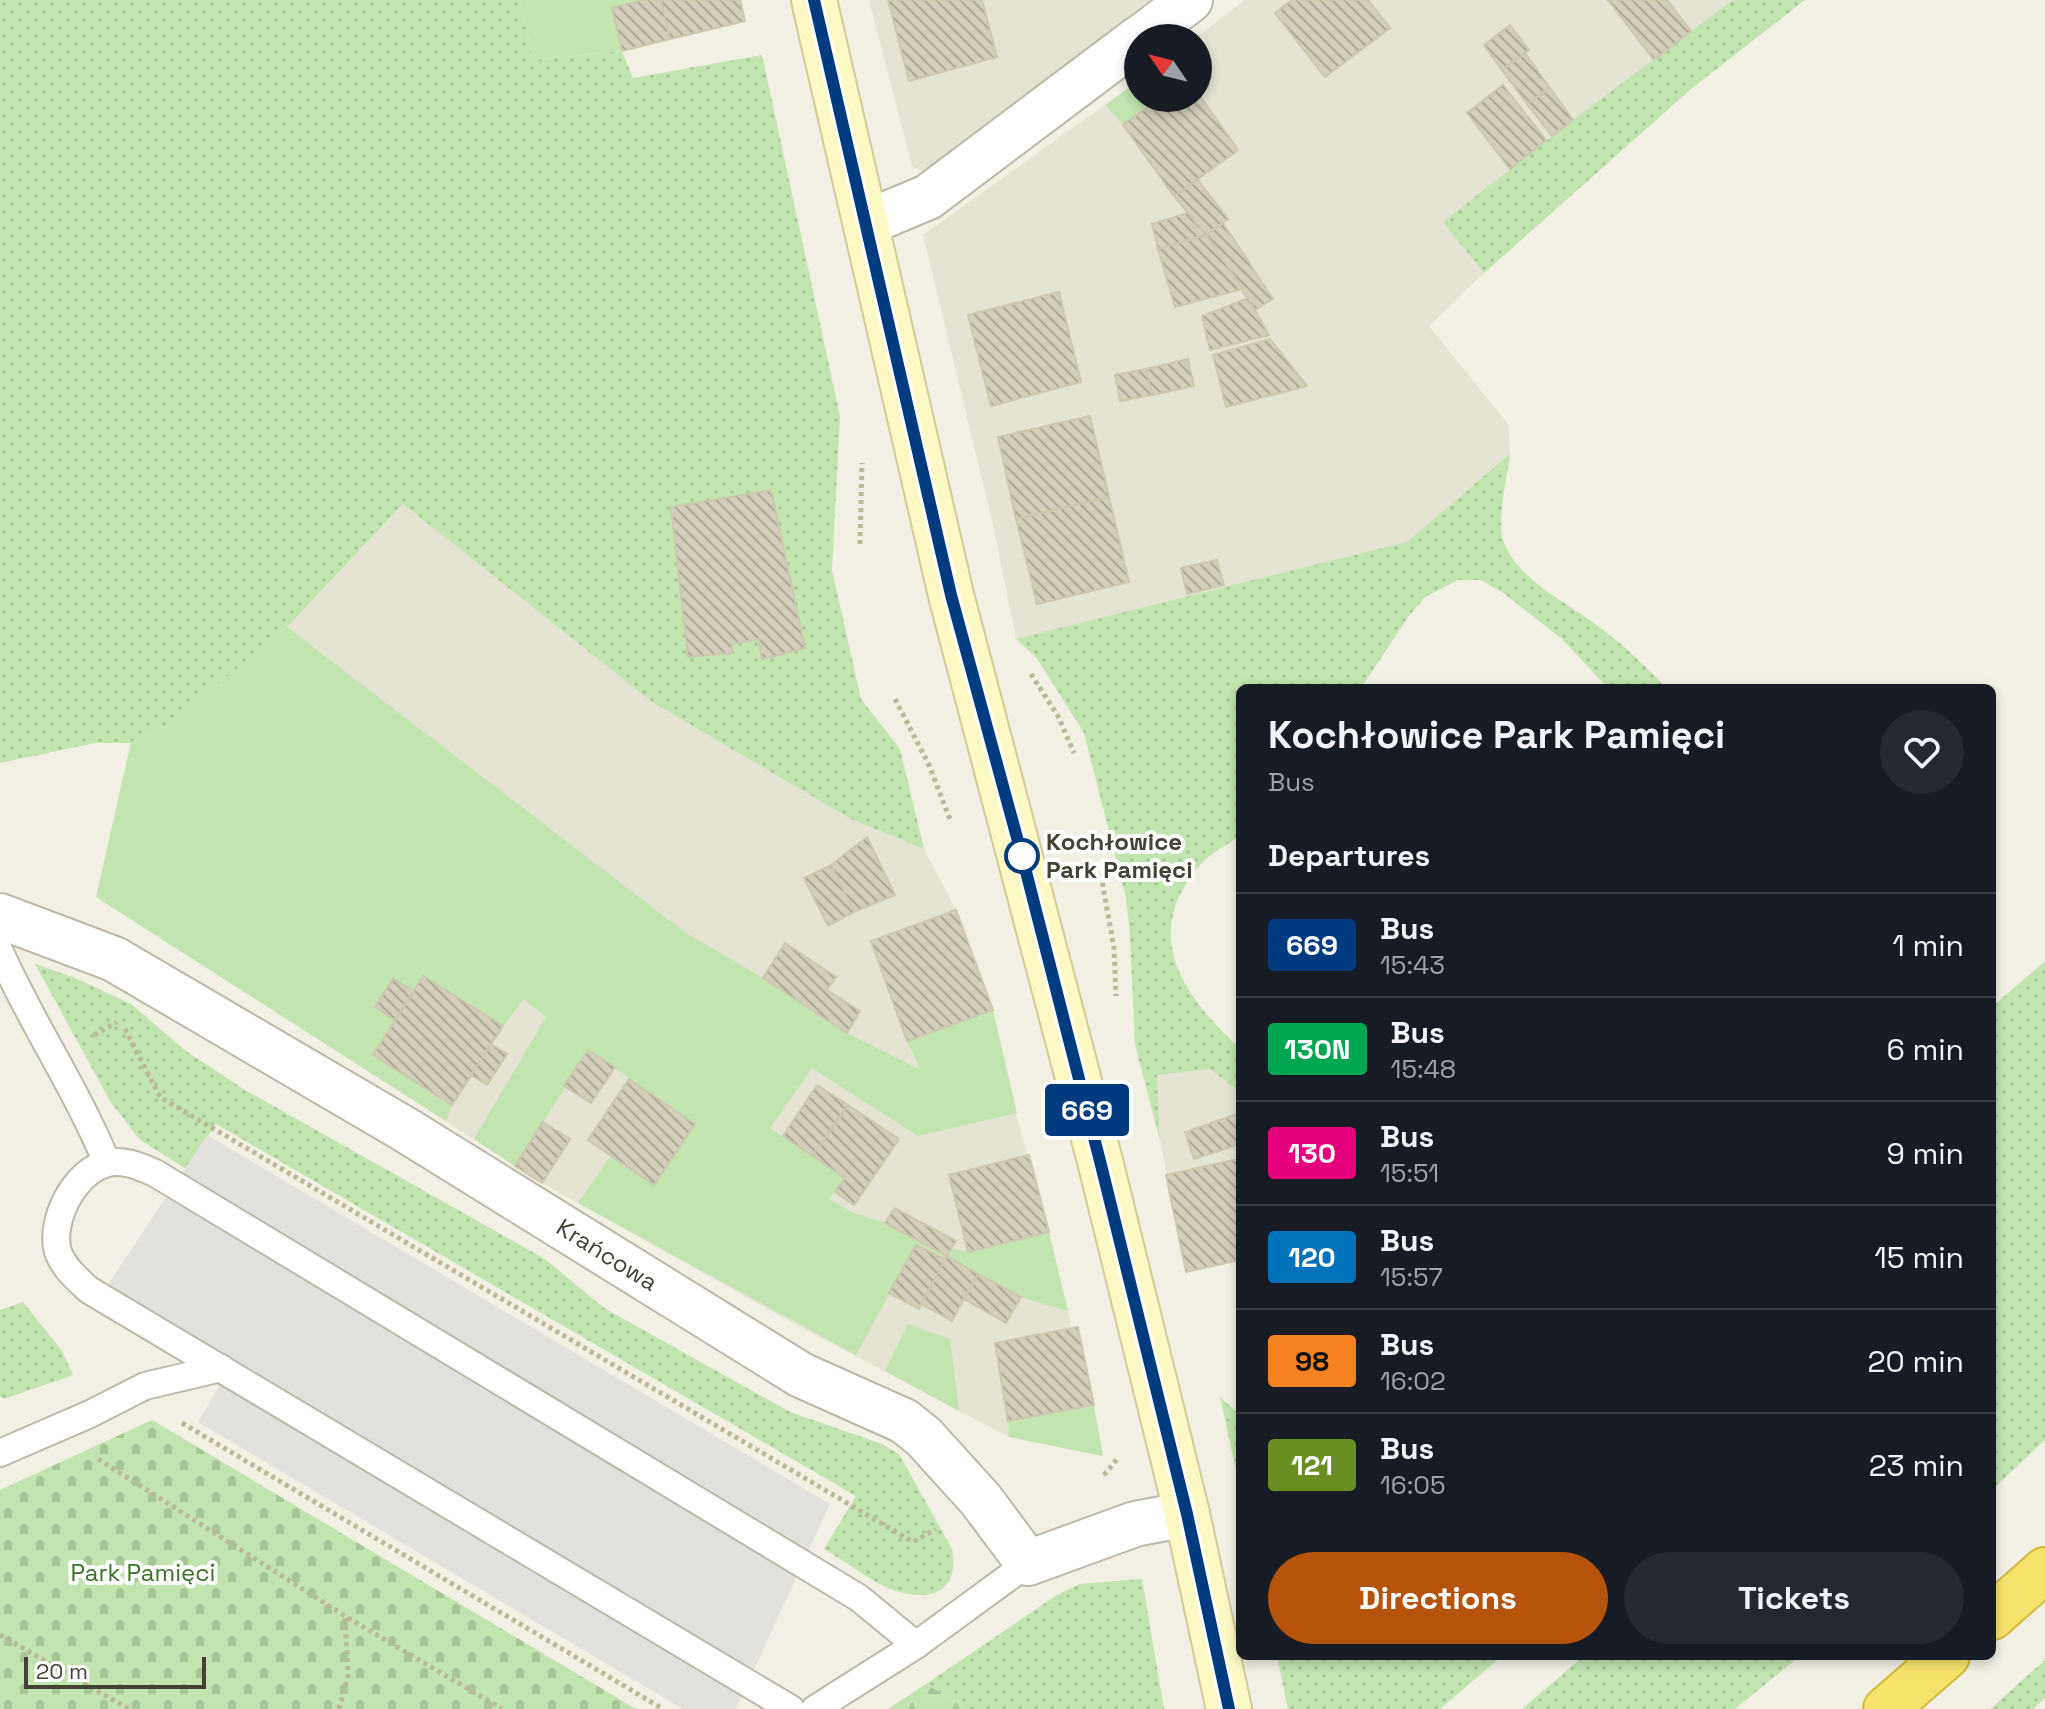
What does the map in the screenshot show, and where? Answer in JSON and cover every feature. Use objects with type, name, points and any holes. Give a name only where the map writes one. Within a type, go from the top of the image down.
[{"type":"highway","points":[[1996,1613],[2045,1570]]},
{"type":"highway","points":[[1886,1709],[1942,1660]]},
{"type":"street","points":[[814,0],[951,595],[1093,1134],[1187,1514],[1229,1709]]},
{"type":"street","points":[[1159,24],[1190,0]]},
{"type":"street","points":[[866,223],[928,197],[1124,50]]},
{"type":"street","name":"Krańcowa","points":[[0,916],[114,959],[406,1130],[801,1375],[904,1421],[924,1437],[981,1500],[1028,1563]]},
{"type":"street","points":[[1028,1563],[1135,1524],[1187,1514]]},
{"type":"lane","points":[[0,952],[92,1127],[107,1163]]},
{"type":"lane","points":[[791,1709],[89,1290],[71,1275],[58,1252],[57,1227],[64,1203],[80,1179],[107,1163],[133,1164],[155,1173],[859,1598],[916,1645]]},
{"type":"lane","points":[[0,1453],[145,1386],[221,1368]]},
{"type":"lane","points":[[815,1709],[916,1645],[1028,1563]]},
{"type":"path","points":[[895,699],[929,765],[954,830]]},
{"type":"path","points":[[54,1057],[120,1020],[160,1097],[913,1542],[981,1500]]},
{"type":"path","points":[[145,1386],[178,1421],[663,1709]]},
{"type":"path","points":[[53,1431],[345,1616],[502,1709]]},
{"type":"path","points":[[1098,1484],[1119,1455]]},
{"type":"path","points":[[339,1709],[348,1676],[345,1616]]},
{"type":"path","points":[[0,1635],[129,1709]]},
{"type":"shaded area","points":[[869,0],[1149,0],[925,173],[912,166]]},
{"type":"shaded area","points":[[1245,0],[1733,0],[1444,222],[1484,273],[1429,326],[1508,424],[1510,454],[1407,542],[1026,639],[1016,639],[993,525],[923,235],[1124,91],[1124,112],[1212,112],[1212,25]]},
{"type":"shaded area","points":[[403,504],[652,702],[851,819],[924,849],[956,910],[993,1010],[1012,1100],[1072,1328],[1078,1327],[1103,1456],[1009,1437],[789,1321],[542,1183],[96,897],[131,743],[171,723],[287,627]]},
{"type":"shaded area","points":[[1210,1069],[1236,1089],[1236,1261],[1186,1272],[1160,1140],[1157,1075]]},
{"type":"shaded area","points":[[207,1135],[830,1504],[736,1709],[683,1709],[198,1422],[233,1363],[106,1288]]},
{"type":"green space","points":[[0,0],[520,0],[533,60],[622,51],[633,78],[762,55],[840,416],[832,570],[861,699],[900,749],[924,849],[851,819],[652,702],[403,504],[287,627],[171,723],[131,743],[95,743],[0,763]]},
{"type":"green space","points":[[520,0],[643,0],[612,8],[622,51],[533,60]]},
{"type":"green space","points":[[1733,0],[1805,0],[1691,89],[1484,273],[1443,222]]},
{"type":"green space","points":[[1124,92],[1124,112],[1141,112],[1123,125],[1106,105]]},
{"type":"green space","points":[[1510,454],[1501,522],[1503,540],[1509,553],[1528,576],[1608,633],[1662,684],[1604,684],[1562,639],[1506,595],[1481,580],[1458,580],[1425,597],[1364,684],[1236,684],[1236,839],[1204,861],[1182,891],[1173,916],[1171,940],[1176,964],[1187,986],[1202,1008],[1236,1045],[1236,1089],[1210,1069],[1157,1075],[1160,1140],[1135,1045],[1126,898],[1084,733],[1036,657],[1016,639],[1407,542]]},
{"type":"green space","points":[[287,627],[686,933],[763,978],[847,1033],[921,1070],[907,1041],[993,1010],[1017,1113],[918,1136],[812,1068],[770,1128],[845,1178],[829,1199],[851,1212],[885,1223],[947,1256],[952,1248],[968,1252],[1049,1232],[1068,1311],[1021,1297],[948,1256],[946,1260],[916,1245],[856,1355],[578,1203],[611,1156],[654,1184],[695,1124],[589,1050],[515,1166],[474,1139],[546,1017],[524,999],[503,1026],[423,976],[414,991],[393,979],[375,1006],[395,1020],[374,1055],[452,1105],[446,1121],[96,897],[131,743],[171,723]]},
{"type":"green space","points":[[2045,961],[2045,1440],[1996,1486],[1996,1004]]},
{"type":"green space","points":[[35,964],[73,977],[131,1004],[186,1051],[245,1090],[545,1259],[604,1308],[790,1412],[882,1444],[899,1454],[952,1549],[951,1577],[945,1586],[927,1595],[902,1593],[888,1588],[824,1549],[856,1496],[216,1124],[186,1169],[139,1139],[110,1101]]},
{"type":"green space","points":[[23,1302],[62,1351],[73,1375],[4,1399],[0,1396],[0,1310]]},
{"type":"green space","points":[[908,1324],[950,1339],[959,1411],[885,1371]]},
{"type":"green space","points":[[1220,1397],[1236,1411],[1236,1470]]},
{"type":"green space","points":[[1094,1405],[1103,1456],[1009,1437],[1008,1421]]},
{"type":"green space","name":"Park Pamięci","points":[[152,1420],[636,1709],[0,1709],[0,1490]]},
{"type":"green space","points":[[1142,1579],[1164,1709],[969,1709],[926,1684],[1057,1595],[1080,1584]]},
{"type":"green space","points":[[1278,1660],[1497,1660],[1440,1709],[1288,1709]]},
{"type":"green space","points":[[1579,1660],[1795,1660],[1735,1709],[1522,1709]]},
{"type":"green space","points":[[2045,1660],[2045,1698],[2033,1709],[1990,1709]]},
{"type":"green space","points":[[926,1684],[969,1709],[888,1709]]},
{"type":"building","points":[[643,0],[661,0],[670,39],[622,51],[612,8]]},
{"type":"building","points":[[661,0],[740,0],[745,21],[670,39]]},
{"type":"building","points":[[888,0],[982,0],[997,57],[909,81]]},
{"type":"building","points":[[1292,0],[1368,0],[1390,28],[1325,77],[1275,13]]},
{"type":"building","points":[[1608,0],[1667,0],[1691,31],[1654,60]]},
{"type":"building","points":[[1510,25],[1529,50],[1502,70],[1484,45]]},
{"type":"building","points":[[1525,53],[1550,88],[1527,104],[1502,70]]},
{"type":"building","points":[[1503,85],[1546,140],[1510,169],[1467,113]]},
{"type":"building","points":[[1550,88],[1573,120],[1552,136],[1527,104]]},
{"type":"building","points":[[1141,112],[1211,112],[1238,150],[1174,196],[1123,125]]},
{"type":"building","points":[[1198,180],[1228,219],[1206,235],[1174,196]]},
{"type":"building","points":[[1188,213],[1206,235],[1158,249],[1152,224]]},
{"type":"building","points":[[1223,223],[1273,299],[1255,310],[1206,235]]},
{"type":"building","points":[[1206,235],[1243,289],[1175,307],[1158,249]]},
{"type":"building","points":[[1059,292],[1081,382],[991,406],[968,315]]},
{"type":"building","points":[[1248,298],[1269,335],[1210,350],[1202,316]]},
{"type":"building","points":[[1270,339],[1307,386],[1226,407],[1213,355]]},
{"type":"building","points":[[1188,359],[1194,386],[1152,395],[1146,369]]},
{"type":"building","points":[[1146,369],[1152,395],[1120,401],[1115,375]]},
{"type":"building","points":[[1090,416],[1109,497],[1016,519],[998,437]]},
{"type":"building","points":[[771,490],[805,648],[762,659],[759,639],[732,644],[732,653],[688,657],[671,507]]},
{"type":"building","points":[[1109,497],[1129,582],[1037,604],[1016,519]]},
{"type":"building","points":[[1217,560],[1224,585],[1187,594],[1181,568]]},
{"type":"building","points":[[867,837],[895,895],[854,912],[831,865]]},
{"type":"building","points":[[831,865],[854,912],[828,926],[804,878]]},
{"type":"building","points":[[956,910],[993,1010],[907,1041],[871,941]]},
{"type":"building","points":[[785,943],[836,977],[827,990],[860,1011],[847,1033],[763,978]]},
{"type":"building","points":[[423,976],[503,1026],[452,1105],[373,1055]]},
{"type":"building","points":[[393,979],[414,991],[395,1020],[375,1007]]},
{"type":"building","points":[[491,1044],[507,1054],[487,1085],[471,1075]]},
{"type":"building","points":[[588,1050],[615,1067],[591,1103],[564,1086]]},
{"type":"building","points":[[629,1079],[695,1124],[654,1185],[588,1140]]},
{"type":"building","points":[[817,1085],[848,1105],[813,1156],[783,1136]]},
{"type":"building","points":[[848,1105],[899,1139],[854,1205],[835,1192],[845,1178],[813,1156]]},
{"type":"building","points":[[1236,1114],[1236,1145],[1194,1159],[1185,1132]]},
{"type":"building","points":[[543,1122],[570,1139],[542,1183],[515,1166]]},
{"type":"building","points":[[1029,1155],[1049,1232],[968,1252],[949,1175]]},
{"type":"building","points":[[1236,1159],[1236,1261],[1186,1272],[1166,1175]]},
{"type":"building","points":[[894,1208],[956,1241],[947,1256],[885,1223]]},
{"type":"building","points":[[916,1245],[946,1260],[919,1309],[889,1293]]},
{"type":"building","points":[[947,1256],[978,1274],[952,1321],[921,1304]]},
{"type":"building","points":[[978,1274],[1021,1297],[1006,1323],[964,1299]]},
{"type":"building","points":[[1078,1327],[1094,1405],[1008,1421],[995,1343]]},
{"type":"bus line","name":"669","points":[[814,0],[951,595],[1101,1165],[1187,1514],[1229,1709]]},
{"type":"place","name":"Kochłowice Park Pamięci","points":[[1022,856]]}]
